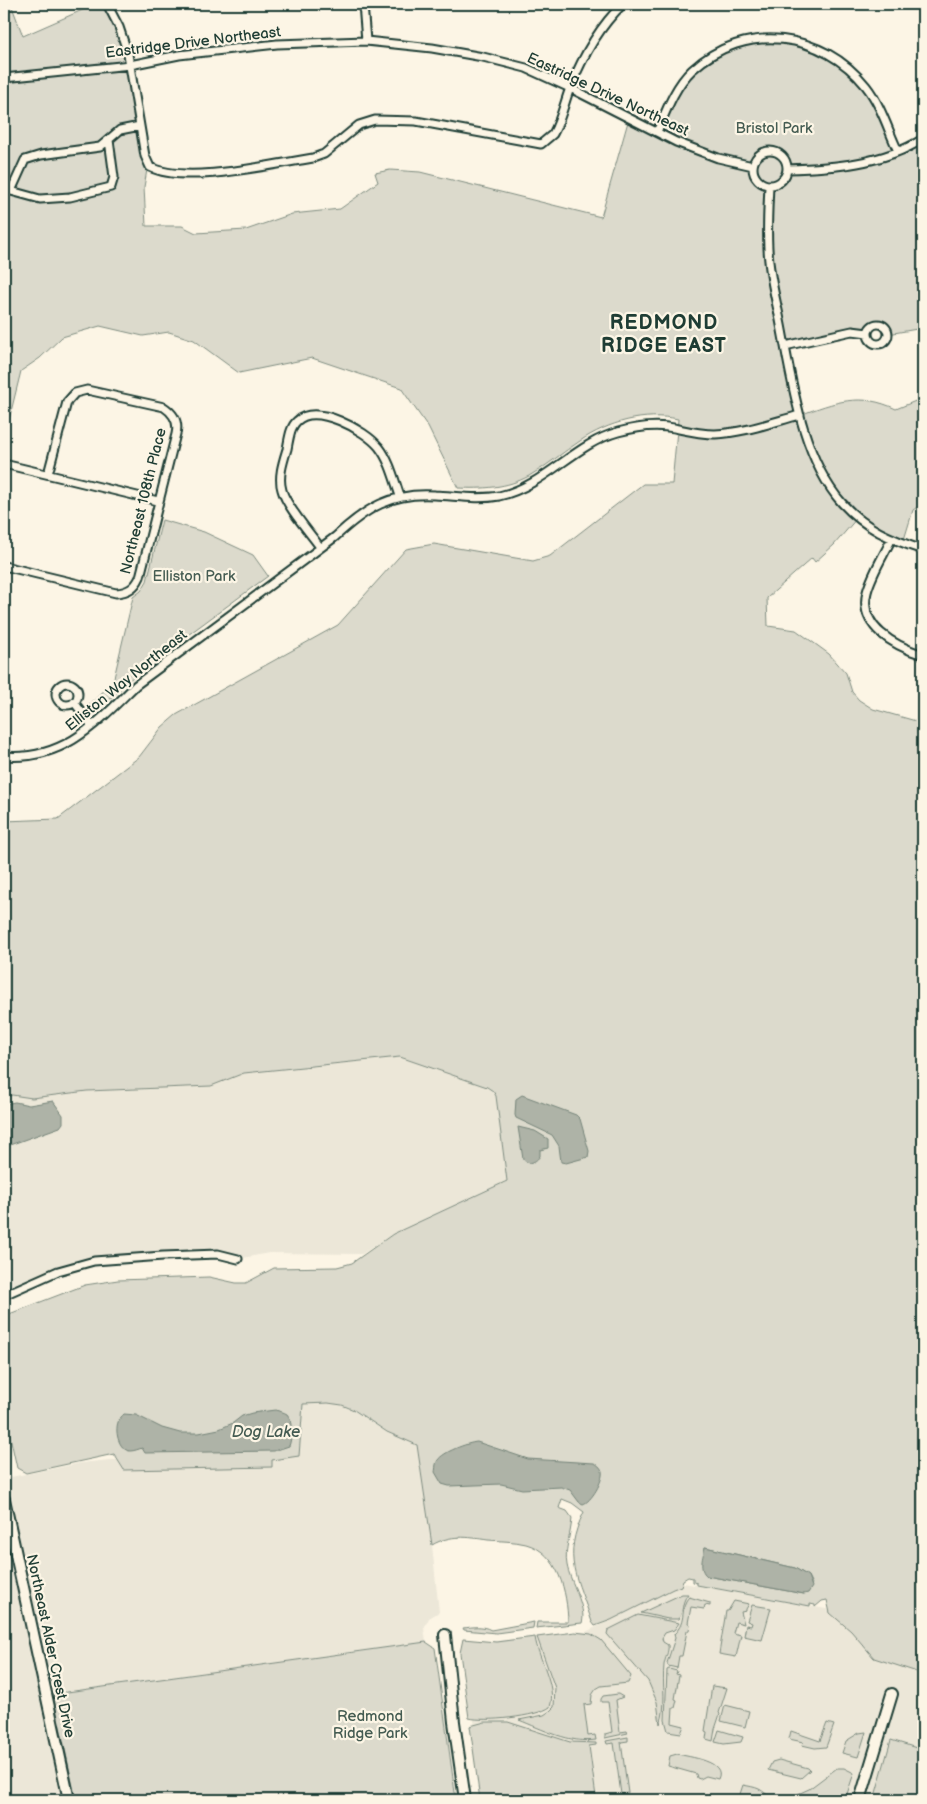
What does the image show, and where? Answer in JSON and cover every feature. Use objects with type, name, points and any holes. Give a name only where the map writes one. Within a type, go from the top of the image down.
[{"type":"street","points":[[107,4],[119,27],[130,65],[146,156],[150,167],[159,172],[224,172],[313,158],[324,154],[360,126],[376,120],[416,121],[541,144],[553,134],[570,88],[596,38],[621,4]]},
{"type":"street","points":[[364,4],[366,41]]},
{"type":"street","points":[[657,132],[677,90],[692,71],[709,58],[746,42],[779,38],[799,41],[818,48],[838,59],[854,72],[879,107],[898,151]]},
{"type":"street","name":"Eastridge Drive Northeast","points":[[4,78],[130,65],[179,55],[277,44],[366,41],[432,48],[483,57],[526,68],[570,88],[676,142],[718,158],[753,166]]},
{"type":"street","points":[[11,191],[25,160],[41,155],[100,146],[120,130],[140,126]]},
{"type":"street","points":[[787,169],[849,165],[882,157],[923,139]]},
{"type":"street","points":[[4,188],[40,200],[70,197],[111,187],[114,177],[109,140]]},
{"type":"street","points":[[768,151],[780,154],[784,158],[787,169],[786,174],[779,182],[769,185],[764,184],[755,177],[753,166],[758,156],[768,151]]},
{"type":"street","points":[[769,185],[767,228],[769,263],[800,415],[815,462],[830,488],[861,521],[880,534],[923,550]]},
{"type":"street","points":[[785,346],[852,331],[868,333]]},
{"type":"street","name":"Northeast 108th Place","points":[[4,566],[116,592],[129,590],[138,580],[177,429],[173,414],[164,407],[87,390],[74,393],[67,402],[48,474]]},
{"type":"street","points":[[320,547],[284,497],[281,484],[281,471],[291,432],[294,424],[300,418],[307,415],[315,415],[350,425],[367,435],[379,446],[386,457],[400,496]]},
{"type":"street","name":"Elliston Way Northeast","points":[[4,756],[24,756],[50,751],[66,745],[92,726],[136,685],[360,515],[400,496],[433,495],[483,498],[516,491],[548,474],[598,440],[630,429],[659,426],[704,434],[731,433],[800,415]]},
{"type":"street","points":[[4,464],[158,501]]},
{"type":"street","points":[[892,538],[869,586],[866,608],[870,622],[890,640],[908,650],[923,655]]},
{"type":"street","points":[[74,702],[92,726]]},
{"type":"street","points":[[4,1295],[58,1271],[94,1261],[218,1254],[238,1259]]},
{"type":"street","name":"Northeast Alder Crest Drive","points":[[4,1499],[69,1800]]},
{"type":"street","points":[[445,1635],[454,1722],[465,1800]]},
{"type":"street","points":[[860,1800],[892,1694]]},
{"type":"shaded area","points":[[400,1057],[487,1087],[493,1091],[496,1096],[507,1181],[393,1234],[362,1254],[269,1253],[238,1259],[228,1256],[94,1261],[4,1295],[4,1098],[12,1095],[32,1098],[87,1091],[210,1086],[244,1073]]},
{"type":"shaded area","points":[[328,1403],[342,1405],[354,1410],[387,1432],[417,1445],[432,1545],[439,1612],[429,1618],[424,1628],[426,1642],[53,1694],[6,1478],[81,1463],[110,1460],[299,1456],[303,1404]]},
{"type":"shaded area","points":[[4,1499],[69,1800],[4,1800]]},
{"type":"shaded area","points":[[678,1582],[848,1613],[923,1666],[923,1800],[487,1800],[463,1654],[490,1642],[586,1632],[673,1589]]},
{"type":"green space","name":"Bristol Park","points":[[4,4],[11,4],[23,36],[96,4],[107,4],[119,27],[148,164],[144,187],[146,226],[182,226],[196,233],[246,230],[292,214],[340,209],[378,182],[375,173],[390,170],[420,172],[601,217],[629,118],[657,132],[666,111],[691,71],[724,50],[779,38],[838,59],[867,88],[898,151],[923,139],[923,328],[888,334],[883,325],[877,324],[871,327],[868,333],[863,332],[785,345],[800,415],[824,406],[848,401],[871,401],[896,409],[923,398],[923,503],[913,510],[903,543],[857,518],[834,545],[815,562],[812,558],[767,598],[768,626],[796,630],[829,654],[846,673],[852,692],[859,700],[873,709],[923,723],[923,1676],[914,1671],[874,1658],[851,1631],[830,1613],[827,1600],[822,1601],[815,1607],[815,1605],[810,1604],[810,1606],[697,1585],[697,1583],[693,1582],[693,1578],[688,1577],[683,1580],[681,1586],[595,1626],[574,1568],[574,1543],[577,1528],[584,1512],[572,1503],[562,1499],[559,1508],[567,1511],[572,1518],[566,1559],[582,1610],[582,1623],[536,1628],[537,1622],[568,1622],[566,1598],[554,1565],[537,1549],[526,1544],[459,1537],[446,1539],[432,1545],[417,1445],[387,1432],[354,1410],[342,1405],[328,1403],[303,1404],[299,1456],[272,1460],[272,1467],[124,1470],[114,1454],[26,1473],[17,1468],[4,1409],[4,1316],[85,1285],[118,1280],[209,1277],[236,1283],[246,1283],[274,1268],[337,1267],[352,1263],[393,1234],[507,1181],[496,1096],[493,1091],[487,1087],[400,1057],[244,1073],[211,1086],[87,1091],[32,1098],[12,1095],[4,1098],[4,821],[58,819],[139,757],[162,727],[176,715],[338,625],[406,549],[434,544],[533,561],[550,556],[643,484],[672,484],[678,419],[653,417],[627,420],[591,434],[542,468],[521,480],[495,487],[458,488],[428,427],[401,388],[312,358],[239,373],[194,340],[169,332],[143,336],[100,326],[62,337],[40,358],[21,371],[4,440],[4,46],[9,44],[4,28]],"holes":[[[705,1547],[795,1568],[808,1576],[812,1584],[804,1594],[707,1576],[705,1574]]]},
{"type":"green space","name":"Elliston Park","points":[[162,520],[204,532],[253,555],[268,576],[139,671],[103,706],[89,705],[113,682],[133,597],[141,591],[147,581]]},
{"type":"green space","points":[[682,1594],[688,1594],[678,1619],[668,1619],[641,1613]]},
{"type":"green space","points":[[689,1597],[710,1603],[710,1606],[705,1605],[704,1609],[691,1607],[688,1623],[690,1624],[689,1630],[687,1631],[682,1656],[679,1656],[677,1668],[668,1666],[667,1663],[675,1638],[674,1634],[681,1624],[684,1605]]},
{"type":"green space","points":[[734,1601],[749,1604],[746,1611],[741,1612],[744,1624],[736,1622],[733,1633],[741,1635],[736,1657],[719,1654],[726,1611],[728,1611]]},
{"type":"green space","points":[[752,1605],[771,1608],[762,1640],[744,1636],[746,1625],[751,1626],[752,1623],[747,1621]]},
{"type":"green space","points":[[638,1615],[679,1623],[674,1630],[665,1633],[662,1638],[663,1642],[668,1645],[668,1648],[664,1665],[664,1703],[660,1724],[657,1702],[648,1681],[607,1634],[608,1630]]},
{"type":"green space","points":[[534,1622],[533,1628],[496,1633],[464,1630],[463,1628],[481,1627],[491,1630]]},
{"type":"green space","points":[[575,1632],[591,1634],[601,1640],[631,1676],[628,1683],[601,1686],[596,1689],[592,1695],[591,1704],[584,1705],[588,1736],[595,1735],[596,1740],[586,1741],[566,1738],[519,1720],[544,1715],[554,1707],[555,1688],[537,1637]]},
{"type":"green space","points":[[535,1637],[551,1690],[550,1707],[543,1711],[510,1718],[469,1718],[460,1653],[463,1639],[496,1642]]},
{"type":"green space","name":"Redmond Ridge Park","points":[[426,1642],[435,1648],[456,1800],[76,1800],[53,1694]]},
{"type":"green space","points":[[667,1670],[677,1671],[676,1674],[679,1675],[675,1699],[677,1700],[675,1708],[673,1708],[672,1723],[684,1726],[681,1733],[668,1731],[665,1720]]},
{"type":"green space","points":[[712,1686],[727,1688],[713,1741],[706,1739],[707,1732],[705,1731]]},
{"type":"green space","points":[[618,1694],[623,1697],[616,1700],[620,1732],[627,1731],[628,1733],[605,1738],[605,1734],[612,1732],[608,1702],[601,1702],[601,1699],[603,1696]]},
{"type":"green space","points":[[725,1705],[749,1711],[745,1727],[721,1721]]},
{"type":"green space","points":[[485,1722],[508,1722],[570,1742],[596,1743],[596,1745],[589,1746],[596,1797],[604,1797],[605,1800],[480,1800],[470,1726]]},
{"type":"green space","points":[[827,1723],[834,1725],[826,1747],[815,1748],[802,1745],[803,1742],[789,1739],[791,1731],[820,1741]]},
{"type":"green space","points":[[719,1730],[743,1737],[741,1742],[724,1744],[715,1742]]},
{"type":"green space","points":[[866,1732],[858,1757],[842,1753],[846,1741],[859,1733]]},
{"type":"green space","points":[[628,1737],[628,1741],[621,1742],[628,1793],[621,1794],[614,1743],[607,1744],[606,1741]]},
{"type":"green space","points":[[891,1740],[923,1750],[923,1800],[874,1800]]},
{"type":"green space","points":[[677,1754],[698,1758],[712,1764],[719,1773],[718,1779],[706,1776],[700,1779],[697,1778],[696,1774],[668,1766],[670,1756]]},
{"type":"green space","points":[[779,1760],[810,1770],[801,1778],[768,1770],[772,1762]]},
{"type":"green space","points":[[837,1768],[844,1768],[854,1773],[845,1800],[825,1800],[812,1795],[798,1794],[809,1789]]},
{"type":"green space","points":[[743,1785],[757,1788],[776,1798],[808,1797],[819,1800],[738,1800]]},
{"type":"water","points":[[522,1095],[576,1115],[580,1119],[589,1151],[588,1157],[566,1163],[561,1162],[559,1146],[552,1135],[516,1118],[516,1099]]},
{"type":"water","points":[[53,1101],[63,1115],[63,1123],[60,1127],[4,1147],[4,1104],[15,1102],[29,1105]]},
{"type":"water","points":[[518,1127],[535,1131],[548,1139],[548,1148],[540,1150],[540,1156],[530,1163],[523,1159]]},
{"type":"water","name":"Dog Lake","points":[[275,1410],[286,1413],[289,1417],[291,1439],[289,1446],[274,1451],[145,1453],[142,1448],[132,1451],[126,1450],[120,1443],[117,1434],[119,1419],[124,1414],[136,1415],[162,1428],[180,1433],[199,1433],[219,1429],[233,1423],[242,1416]]},
{"type":"water","points":[[477,1442],[528,1459],[594,1463],[601,1470],[601,1480],[590,1499],[583,1504],[579,1502],[570,1490],[561,1487],[522,1489],[501,1484],[449,1486],[442,1484],[435,1472],[438,1460],[456,1448]]},
{"type":"water","points":[[705,1547],[795,1568],[808,1576],[812,1587],[808,1593],[804,1594],[707,1576],[702,1566]]},
{"type":"district","name":"REDMOND RIDGE EAST","points":[[664,334]]}]
